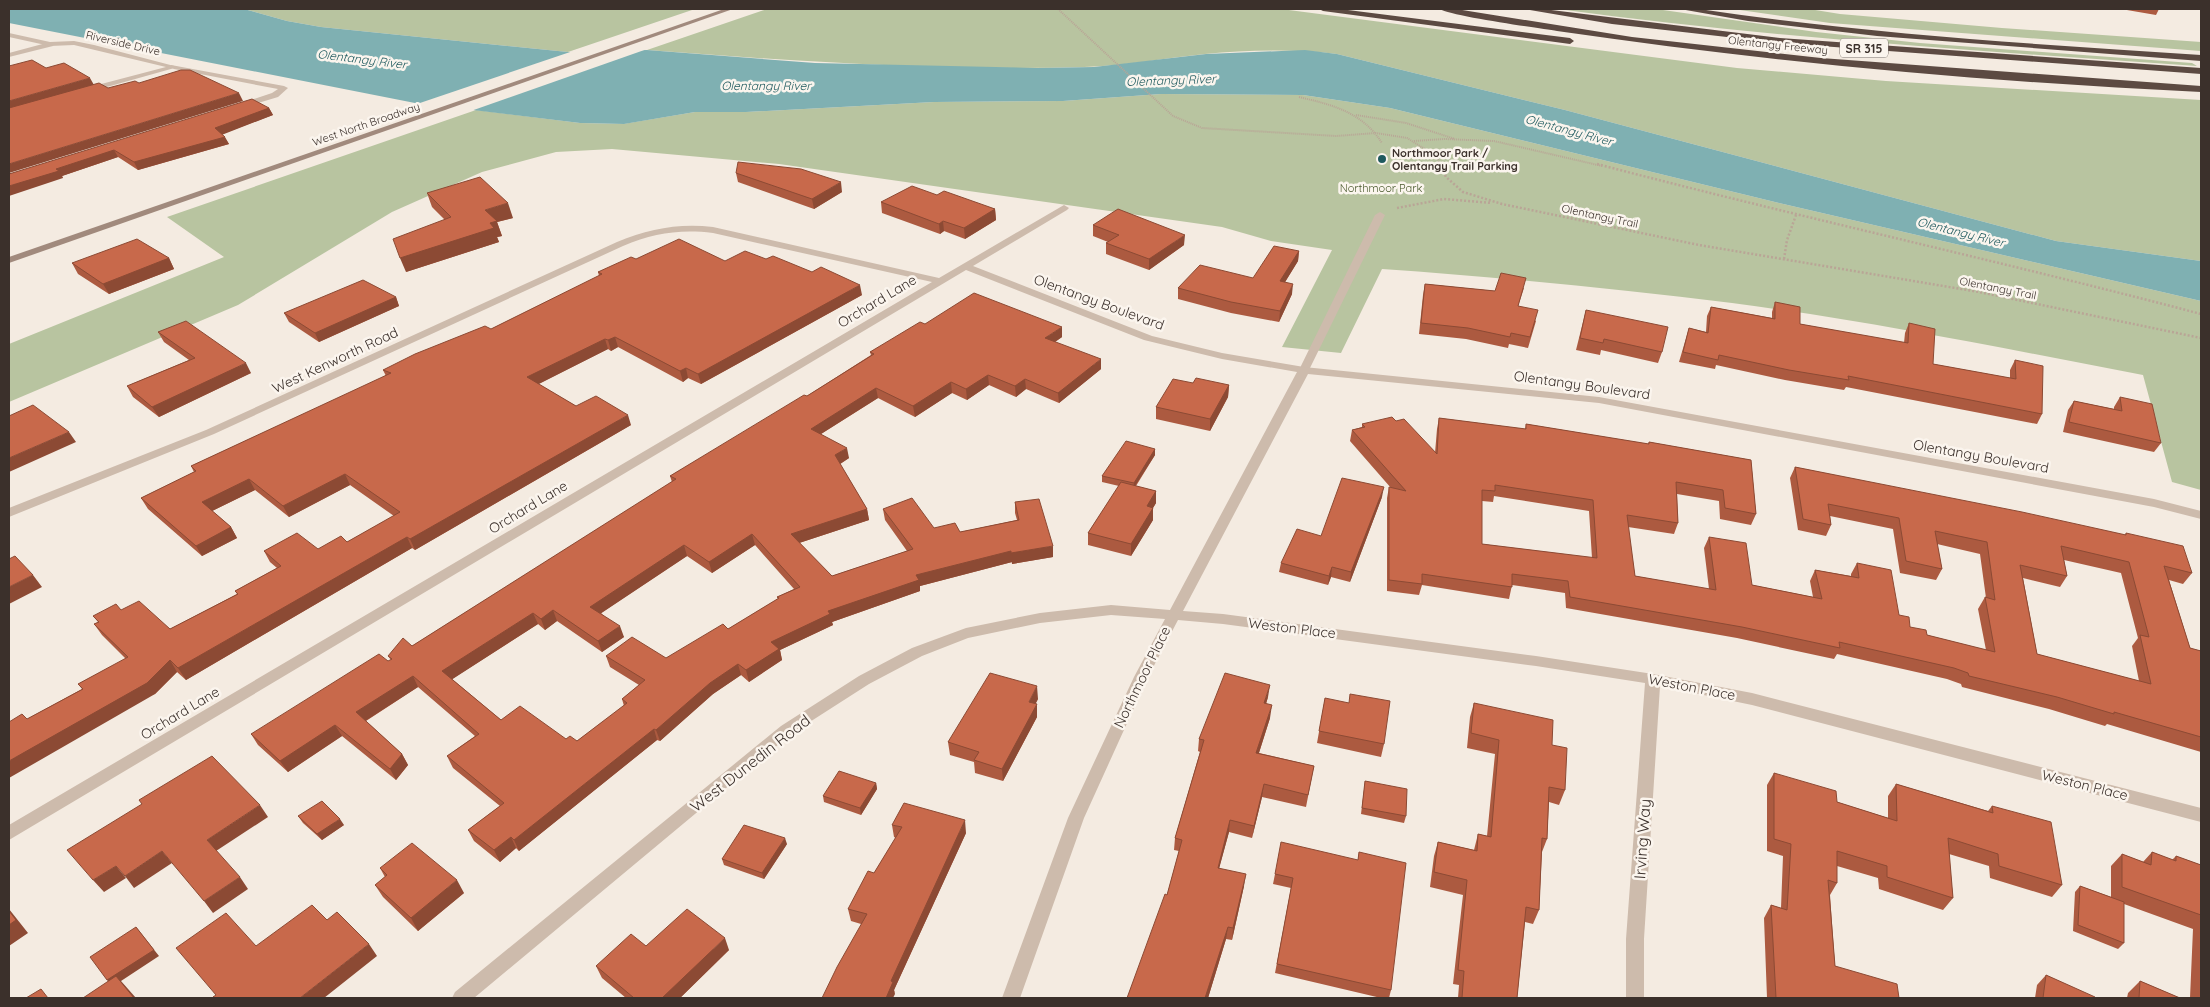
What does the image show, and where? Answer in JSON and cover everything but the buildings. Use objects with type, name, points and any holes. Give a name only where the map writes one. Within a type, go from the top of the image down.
[{"type":"highway","points":[[1323,9],[1580,42]]},
{"type":"highway","name":"Olentangy Freeway","points":[[1444,9],[1622,39],[1770,56],[1930,70],[2201,89]]},
{"type":"highway","name":"Olentangy Freeway","points":[[1528,9],[1627,24],[1766,40],[2201,71]]},
{"type":"highway","points":[[1684,9],[1800,26],[1912,37],[2201,58]]},
{"type":"highway","points":[[1599,44],[1714,56],[1770,56]]},
{"type":"main road","name":"West North Broadway","points":[[9,260],[727,10]]},
{"type":"street","name":"Riverside Drive","points":[[9,35],[50,44],[84,45],[174,67],[284,88],[275,95],[230,110]]},
{"type":"street","points":[[9,55],[50,44]]},
{"type":"street","points":[[82,92],[174,67]]},
{"type":"street","name":"Orchard Lane","points":[[9,833],[1064,208]]},
{"type":"street","name":"Northmoor Place","points":[[1011,998],[1076,818],[1141,677],[1304,370],[1380,215]]},
{"type":"street","name":"West Kenworth Road","points":[[9,513],[210,432],[620,244],[643,234],[670,227],[713,230],[941,281]]},
{"type":"street","name":"Olentangy Boulevard","points":[[966,267],[1148,338],[1222,356],[1304,370],[1598,400],[2154,503],[2201,515]]},
{"type":"street","name":"West Dunedin Road","points":[[461,998],[786,730],[864,680],[917,652],[966,633],[1040,618],[1111,610],[1173,614]]},
{"type":"street","name":"Weston Place","points":[[1173,614],[1526,659],[1653,679],[1752,699],[2201,815]]},
{"type":"street","name":"Irving Way","points":[[1635,998],[1635,939],[1653,679]]},
{"type":"path","name":"Olentangy Trail","points":[[1058,9],[1097,43],[1173,116],[1188,124],[1202,128],[1336,136],[1376,133],[1407,138],[1436,156],[1446,177],[1463,192],[1502,204],[1700,245],[1979,292],[2201,338]]},
{"type":"path","points":[[1299,97],[1356,115],[1406,123],[1458,140]]},
{"type":"path","points":[[1356,115],[1373,128],[1382,144]]},
{"type":"path","points":[[1413,141],[1458,140],[1494,142],[1554,152],[1796,215],[2048,273],[2201,314]]},
{"type":"path","points":[[1380,215],[1423,201],[1454,197],[1502,204]]},
{"type":"path","points":[[1784,259],[1796,215]]},
{"type":"green space","points":[[244,9],[695,9],[568,52],[321,27],[287,21]]},
{"type":"green space","points":[[767,9],[1281,9],[1737,68],[1886,81],[2201,100],[2201,261],[2056,241],[1565,110],[1337,54],[1304,51],[1254,51],[1205,54],[1099,66],[975,68],[810,61],[647,50]]},
{"type":"green space","points":[[1558,9],[1656,9],[1816,32],[1920,43],[2192,63],[2197,66],[1797,36]]},
{"type":"green space","points":[[1733,9],[1809,9],[1840,14],[2002,28],[2201,42],[2201,51],[1830,23]]},
{"type":"green space","name":"Northmoor Park","points":[[1161,94],[1303,95],[1390,108],[1779,203],[2201,301],[2201,490],[2172,482],[2143,375],[1938,336],[1784,310],[1601,288],[1382,269],[1341,353],[1282,347],[1332,250],[1271,241],[1222,227],[779,164],[612,149],[556,152],[482,172],[392,212],[238,305],[9,402],[9,344],[224,257],[167,217],[476,110],[580,123],[623,124],[695,112],[746,112],[934,102],[1063,101]]},
{"type":"water","name":"Olentangy River","points":[[9,9],[244,9],[287,21],[321,27],[568,52],[647,50],[815,63],[1037,68],[1094,67],[1206,54],[1305,50],[1337,54],[1565,110],[2056,241],[2201,261],[2201,301],[1779,203],[1390,108],[1303,95],[1161,94],[1063,101],[934,102],[746,112],[695,112],[624,124],[580,123],[415,103],[9,23]]},
{"type":"pier","points":[[650,48],[468,112],[414,105],[579,49]]},
{"type":"place","name":"Northmoor Park / Olentangy Trail Parking","points":[[1382,159]]}]
